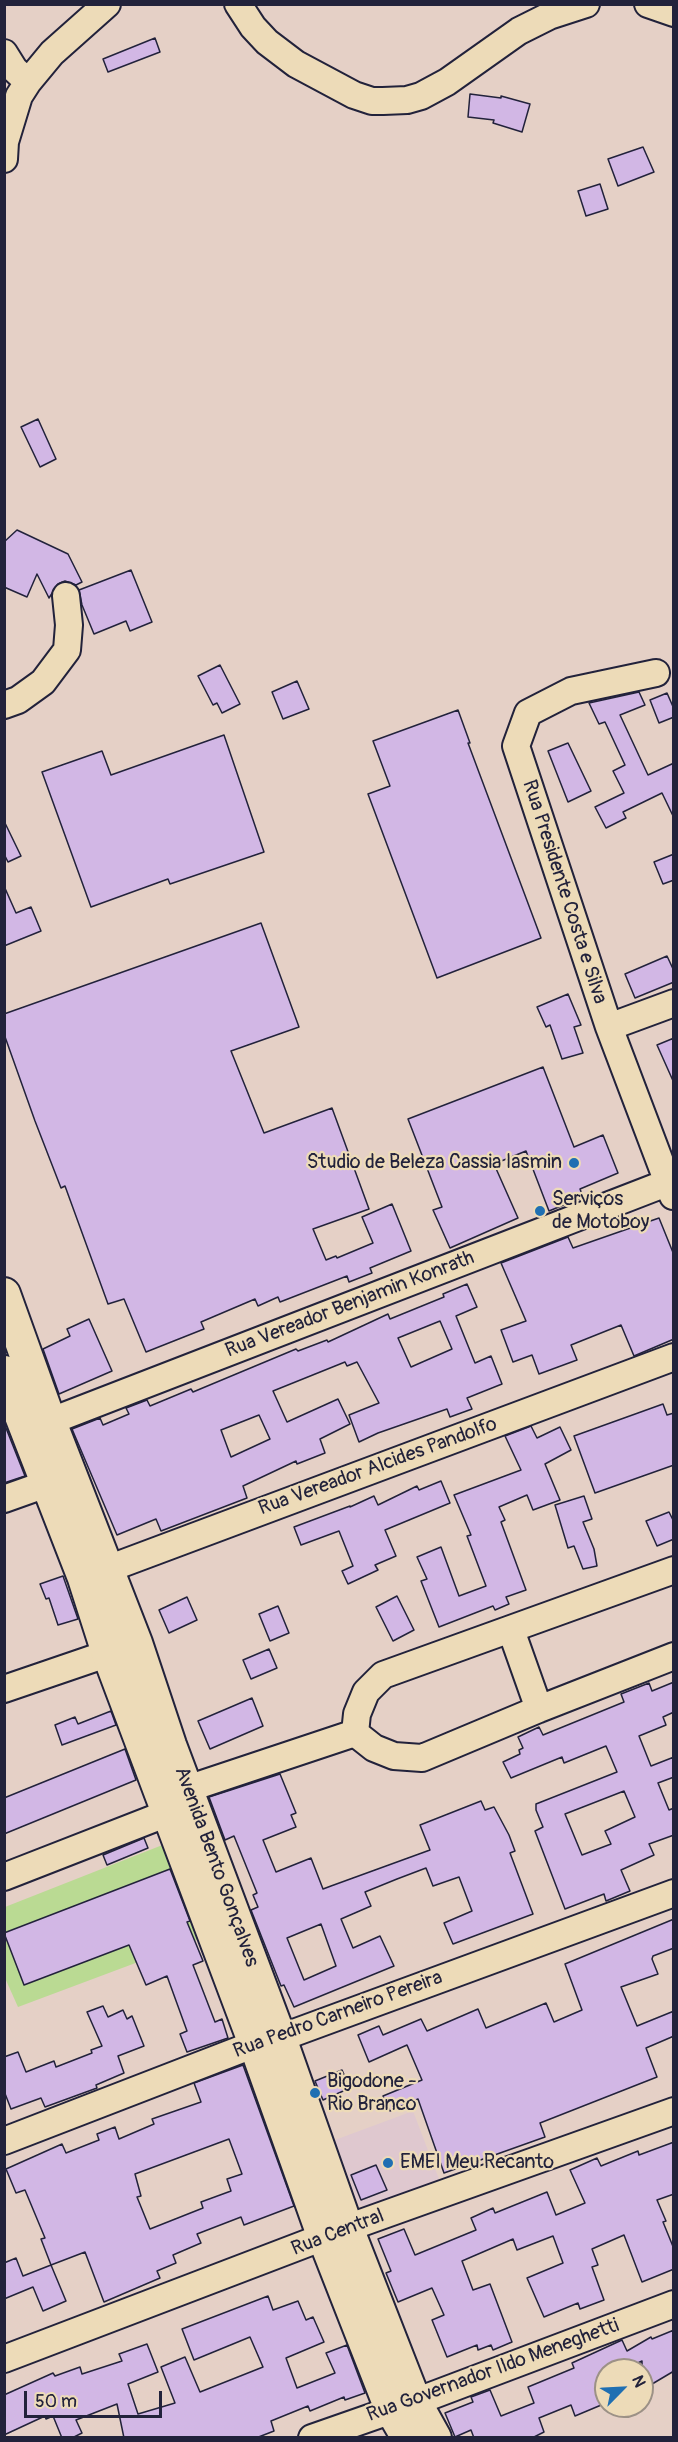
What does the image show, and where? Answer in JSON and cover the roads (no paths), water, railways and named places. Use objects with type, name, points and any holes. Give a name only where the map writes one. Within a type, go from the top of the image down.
[{"type":"main road","name":"Avenida Bento Gonçalves","points":[[4,1294],[39,1426],[336,2233],[403,2405],[408,2438]]},
{"type":"main road","name":"Avenida Bento Gonçalves","points":[[4,1372],[39,1426]]},
{"type":"main road","name":"Avenida Bento Gonçalves","points":[[403,2405],[435,2438]]},
{"type":"street","points":[[4,159],[5,142],[19,96],[28,82],[52,53],[107,4]]},
{"type":"street","points":[[238,4],[253,27],[267,42],[296,64],[354,95],[372,101],[407,100],[421,96],[447,82],[519,31],[549,16],[586,4]]},
{"type":"street","points":[[648,4],[674,13]]},
{"type":"street","points":[[4,53],[14,69],[28,82]]},
{"type":"street","points":[[4,705],[18,700],[43,682],[67,650],[69,625],[66,596]]},
{"type":"street","name":"Rua Presidente Costa e Silva","points":[[656,673],[572,691],[528,712],[516,746],[609,1027],[672,1186]]},
{"type":"street","points":[[609,1027],[674,1003]]},
{"type":"street","name":"Rua Vereador Benjamin Konrath","points":[[39,1426],[672,1186]]},
{"type":"street","name":"Rua Vereador Alcides Pandolfo","points":[[95,1573],[674,1357]]},
{"type":"street","points":[[4,1499],[59,1479]]},
{"type":"street","points":[[356,1733],[357,1714],[366,1692],[383,1676],[674,1570]]},
{"type":"street","points":[[511,1630],[539,1709]]},
{"type":"street","points":[[4,1689],[122,1648]]},
{"type":"street","points":[[356,1733],[374,1748],[394,1756],[422,1758],[674,1656]]},
{"type":"street","points":[[4,1877],[178,1801],[356,1733]]},
{"type":"street","name":"Rua Pedro Carneiro Pereira","points":[[4,2141],[267,2041],[674,1893]]},
{"type":"street","name":"Rua Central","points":[[4,2359],[336,2233],[674,2111]]},
{"type":"street","name":"Rua Governador Ildo Meneghetti","points":[[312,2438],[674,2304]]},
{"type":"place","name":"Studio de Beleza Cassia Iasmin","points":[[574,1163]]},
{"type":"place","name":"Serviços de Motoboy","points":[[540,1211]]},
{"type":"place","name":"Bigodone - Rio Branco","points":[[315,2093]]},
{"type":"place","name":"EMEI Meu Recanto","points":[[388,2163]]}]
